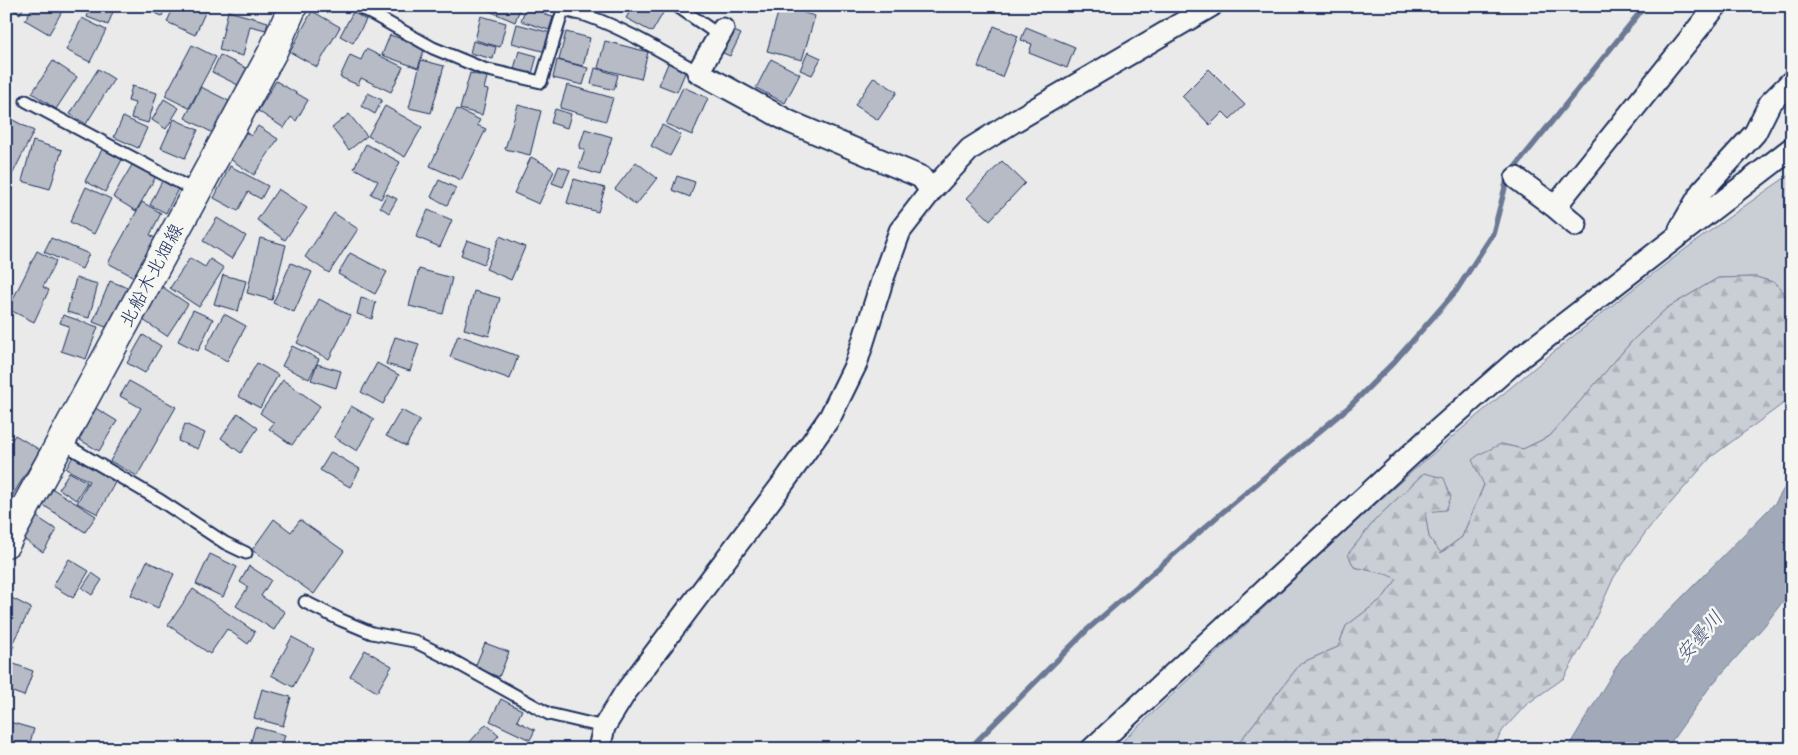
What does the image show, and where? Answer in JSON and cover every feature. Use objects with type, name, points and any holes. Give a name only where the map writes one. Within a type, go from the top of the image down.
[{"type":"main road","name":"北船木北畑線","points":[[6,543],[273,51],[293,6]]},
{"type":"street","points":[[598,749],[604,727],[626,693],[784,482],[830,417],[856,364],[900,231],[931,191],[970,149],[1211,6]]},
{"type":"street","points":[[1555,207],[1716,6]]},
{"type":"street","points":[[718,30],[698,72],[790,122],[921,177],[931,191]]},
{"type":"street","points":[[1674,239],[1702,191],[1755,133],[1770,103],[1792,81]]},
{"type":"street","points":[[1092,749],[1516,360],[1792,148]]},
{"type":"street","points":[[1516,178],[1576,225]]},
{"type":"lane","points":[[358,6],[433,48],[484,69],[541,82],[562,8],[626,32],[698,72]]},
{"type":"lane","points":[[677,6],[718,30]]},
{"type":"lane","points":[[26,101],[197,192]]},
{"type":"lane","points":[[61,442],[162,500],[225,543],[246,553]]},
{"type":"lane","points":[[305,602],[372,633],[414,641],[549,714],[604,727]]},
{"type":"green space","points":[[1792,173],[1792,305],[1776,283],[1756,277],[1718,278],[1667,308],[1633,340],[1550,436],[1523,449],[1501,444],[1462,537],[1440,553],[1429,537],[1424,512],[1424,473],[1376,519],[1348,554],[1354,567],[1386,574],[1397,579],[1383,598],[1346,626],[1338,647],[1301,663],[1234,749],[1114,749],[1415,469],[1599,315],[1694,242]]},
{"type":"green space","points":[[1756,277],[1776,283],[1792,305],[1792,397],[1711,457],[1648,529],[1614,577],[1587,637],[1564,678],[1527,704],[1503,730],[1492,749],[1234,749],[1301,663],[1338,647],[1346,626],[1383,598],[1397,579],[1386,574],[1354,567],[1348,554],[1376,519],[1424,473],[1444,478],[1451,497],[1446,510],[1425,512],[1429,537],[1441,553],[1462,537],[1484,485],[1472,460],[1501,444],[1523,449],[1550,436],[1633,340],[1667,308],[1718,278]]},
{"type":"water","name":"安曇川","points":[[1792,479],[1792,589],[1765,625],[1709,688],[1666,749],[1567,749],[1621,659],[1776,502]]},
{"type":"building","points":[[8,6],[25,6],[20,14]]},
{"type":"building","points":[[33,6],[65,6],[49,34],[25,20]]},
{"type":"building","points":[[91,6],[115,6],[108,25],[87,17]]},
{"type":"building","points":[[139,6],[166,6],[162,16]]},
{"type":"building","points":[[174,6],[208,6],[195,35],[167,22]]},
{"type":"building","points":[[254,6],[271,6],[270,10]]},
{"type":"building","points":[[489,6],[521,6],[515,22],[487,10]]},
{"type":"building","points":[[526,6],[548,6],[545,15],[553,17],[549,30],[521,21]]},
{"type":"building","points":[[633,6],[650,6],[663,13],[652,32],[626,18]]},
{"type":"building","points":[[780,6],[815,16],[802,60],[767,51]]},
{"type":"building","points":[[228,11],[268,22],[266,30],[250,26],[243,56],[219,50]]},
{"type":"building","points":[[312,11],[340,27],[317,67],[290,52]]},
{"type":"building","points":[[353,12],[366,20],[353,43],[340,36]]},
{"type":"building","points":[[481,16],[506,23],[500,47],[475,40]]},
{"type":"building","points":[[82,18],[106,30],[90,62],[66,50]]},
{"type":"building","points":[[517,24],[551,33],[546,52],[512,43]]},
{"type":"building","points":[[994,26],[1018,36],[1002,77],[978,67]]},
{"type":"building","points":[[725,27],[741,34],[730,56],[714,49]]},
{"type":"building","points":[[1026,27],[1075,47],[1067,68],[1029,53],[1032,44],[1021,40]]},
{"type":"building","points":[[566,32],[590,38],[583,66],[559,60]]},
{"type":"building","points":[[390,35],[425,47],[418,68],[382,55]]},
{"type":"building","points":[[473,41],[496,47],[493,59],[470,53]]},
{"type":"building","points":[[605,41],[648,52],[641,79],[598,68]]},
{"type":"building","points":[[192,45],[216,57],[189,108],[165,96]]},
{"type":"building","points":[[366,49],[403,67],[391,92],[361,78],[358,85],[340,77],[350,55],[361,60]]},
{"type":"building","points":[[519,51],[537,56],[532,74],[514,69]]},
{"type":"building","points":[[808,52],[821,58],[812,75],[800,70]]},
{"type":"building","points":[[220,55],[250,70],[242,87],[212,72]]},
{"type":"building","points":[[771,59],[800,74],[785,103],[756,88]]},
{"type":"building","points":[[421,60],[444,66],[431,113],[409,108]]},
{"type":"building","points":[[557,60],[588,68],[583,85],[553,78]]},
{"type":"building","points":[[53,61],[77,77],[56,109],[32,93]]},
{"type":"building","points":[[669,61],[687,68],[677,92],[659,85]]},
{"type":"building","points":[[595,68],[618,75],[614,90],[591,84]]},
{"type":"building","points":[[98,69],[114,79],[86,124],[70,114]]},
{"type":"building","points":[[1209,69],[1245,105],[1230,119],[1223,112],[1210,125],[1182,96]]},
{"type":"building","points":[[470,73],[487,77],[484,89],[488,90],[482,115],[460,109]]},
{"type":"building","points":[[874,77],[897,92],[878,120],[855,105]]},
{"type":"building","points":[[276,81],[308,100],[296,121],[291,117],[284,128],[258,111]]},
{"type":"building","points":[[567,85],[613,98],[606,121],[560,108]]},
{"type":"building","points":[[132,86],[157,93],[148,123],[131,118],[135,103],[128,101]]},
{"type":"building","points":[[201,87],[229,101],[213,133],[185,118]]},
{"type":"building","points":[[683,87],[708,98],[692,135],[666,124]]},
{"type":"building","points":[[368,93],[382,100],[375,114],[361,106]]},
{"type":"building","points":[[164,99],[179,108],[166,129],[152,120]]},
{"type":"building","points":[[518,105],[541,111],[530,155],[505,149]]},
{"type":"building","points":[[385,106],[422,127],[405,157],[368,136]]},
{"type":"building","points":[[457,109],[480,120],[477,125],[486,129],[461,180],[430,166]]},
{"type":"building","points":[[555,109],[571,114],[567,128],[551,123]]},
{"type":"building","points":[[6,110],[12,113],[6,125]]},
{"type":"building","points":[[349,114],[367,136],[349,150],[332,128]]},
{"type":"building","points":[[123,117],[147,128],[138,148],[114,137]]},
{"type":"building","points":[[11,119],[34,131],[12,175],[6,172],[6,129]]},
{"type":"building","points":[[174,119],[198,130],[185,158],[161,148]]},
{"type":"building","points":[[662,125],[681,135],[670,156],[651,146]]},
{"type":"building","points":[[258,126],[278,139],[254,175],[227,157],[244,131],[251,136]]},
{"type":"building","points":[[585,129],[612,137],[600,175],[579,168],[585,150],[579,148]]},
{"type":"building","points":[[33,141],[62,150],[50,189],[22,181]]},
{"type":"building","points":[[105,144],[125,154],[105,192],[85,181]]},
{"type":"building","points":[[366,144],[400,162],[381,199],[371,194],[378,181],[354,168]]},
{"type":"building","points":[[531,157],[554,171],[539,204],[514,193]]},
{"type":"building","points":[[135,160],[158,173],[136,211],[113,197]]},
{"type":"building","points":[[1002,161],[1025,183],[990,220],[967,198]]},
{"type":"building","points":[[636,162],[657,178],[636,205],[615,189]]},
{"type":"building","points":[[230,166],[268,186],[261,199],[248,192],[238,211],[214,198]]},
{"type":"building","points":[[559,166],[570,170],[563,187],[552,183]]},
{"type":"building","points":[[677,176],[695,182],[690,197],[672,190]]},
{"type":"building","points":[[164,177],[180,185],[166,213],[150,205]]},
{"type":"building","points":[[574,179],[605,188],[598,212],[567,203]]},
{"type":"building","points":[[439,180],[456,188],[447,205],[431,197]]},
{"type":"building","points":[[86,187],[111,199],[94,234],[70,222]]},
{"type":"building","points":[[278,189],[307,208],[285,240],[257,220]]},
{"type":"building","points":[[387,194],[397,199],[389,213],[380,207]]},
{"type":"building","points":[[142,202],[161,213],[150,235],[155,238],[134,277],[108,263]]},
{"type":"building","points":[[428,210],[452,220],[440,247],[416,237]]},
{"type":"building","points":[[334,213],[358,229],[329,273],[305,257]]},
{"type":"building","points":[[217,218],[246,236],[232,259],[203,241]]},
{"type":"building","points":[[500,236],[525,247],[511,280],[486,269]]},
{"type":"building","points":[[51,238],[89,254],[82,269],[44,252]]},
{"type":"building","points":[[260,238],[286,245],[272,300],[247,293]]},
{"type":"building","points":[[467,240],[490,248],[484,264],[461,255]]},
{"type":"building","points":[[37,251],[56,261],[43,287],[49,290],[34,322],[8,309]]},
{"type":"building","points":[[350,253],[387,272],[375,294],[338,274]]},
{"type":"building","points":[[190,258],[205,267],[210,259],[224,268],[199,307],[170,288]]},
{"type":"building","points":[[291,263],[312,272],[294,312],[273,303]]},
{"type":"building","points":[[419,269],[452,278],[443,314],[409,306]]},
{"type":"building","points":[[223,275],[246,281],[238,311],[214,304]]},
{"type":"building","points":[[76,278],[98,284],[89,318],[67,312]]},
{"type":"building","points":[[110,281],[128,288],[111,329],[93,322]]},
{"type":"building","points":[[161,286],[188,304],[167,336],[140,318]]},
{"type":"building","points":[[474,291],[500,298],[489,336],[464,329]]},
{"type":"building","points":[[361,298],[376,302],[372,319],[357,314]]},
{"type":"building","points":[[319,299],[351,316],[329,359],[297,343]]},
{"type":"building","points":[[193,310],[213,319],[198,351],[178,341]]},
{"type":"building","points":[[224,314],[246,326],[227,361],[205,349]]},
{"type":"building","points":[[63,315],[98,327],[86,359],[61,351],[69,326],[60,323]]},
{"type":"building","points":[[143,335],[161,346],[145,373],[127,363]]},
{"type":"building","points":[[458,335],[518,356],[510,379],[450,357]]},
{"type":"building","points":[[395,337],[419,344],[410,371],[386,364]]},
{"type":"building","points":[[292,346],[319,359],[309,379],[282,366]]},
{"type":"building","points":[[257,363],[278,375],[260,408],[238,396]]},
{"type":"building","points":[[377,363],[399,375],[383,404],[361,392]]},
{"type":"building","points":[[317,364],[341,371],[336,388],[311,380]]},
{"type":"building","points":[[283,380],[320,406],[292,445],[269,429],[274,423],[260,413]]},
{"type":"building","points":[[129,381],[176,407],[137,476],[110,461],[141,408],[120,396]]},
{"type":"building","points":[[6,385],[12,389],[6,400]]},
{"type":"building","points":[[92,406],[117,421],[99,451],[75,437]]},
{"type":"building","points":[[351,406],[374,419],[357,451],[334,437]]},
{"type":"building","points":[[401,410],[420,420],[406,446],[386,436]]},
{"type":"building","points":[[238,413],[258,428],[241,453],[221,438]]},
{"type":"building","points":[[185,424],[205,433],[198,449],[178,441]]},
{"type":"building","points":[[15,435],[40,450],[8,503],[6,502],[6,449]]},
{"type":"building","points":[[76,451],[119,475],[98,514],[77,503],[89,481],[66,469]]},
{"type":"building","points":[[331,452],[360,469],[350,487],[320,470]]},
{"type":"building","points":[[69,472],[87,482],[76,500],[59,489]]},
{"type":"building","points":[[53,489],[96,516],[85,532],[43,505]]},
{"type":"building","points":[[37,517],[57,530],[43,552],[23,539]]},
{"type":"building","points":[[274,519],[291,532],[300,520],[344,551],[314,594],[252,550]]},
{"type":"building","points":[[210,554],[237,567],[223,597],[196,584]]},
{"type":"building","points":[[69,559],[89,571],[73,598],[53,586]]},
{"type":"building","points":[[147,561],[174,574],[158,608],[131,595]]},
{"type":"building","points":[[249,566],[271,580],[261,596],[285,612],[274,630],[236,606],[248,587],[240,582]]},
{"type":"building","points":[[92,573],[102,580],[92,595],[82,588]]},
{"type":"building","points":[[193,589],[255,632],[248,644],[227,629],[210,654],[168,625]]},
{"type":"building","points":[[6,595],[31,608],[13,642],[6,639]]},
{"type":"building","points":[[292,637],[314,649],[293,687],[271,675]]},
{"type":"building","points":[[6,642],[14,646],[7,660],[6,660]]},
{"type":"building","points":[[485,643],[509,652],[499,677],[475,667]]},
{"type":"building","points":[[365,650],[392,666],[377,692],[350,676]]},
{"type":"building","points":[[6,661],[33,671],[24,696],[7,690],[12,678],[6,676]]},
{"type":"building","points":[[262,689],[291,697],[283,726],[254,718]]},
{"type":"building","points":[[501,699],[522,710],[517,721],[535,730],[530,740],[490,721]]},
{"type":"building","points":[[6,721],[34,729],[28,749],[6,749]]},
{"type":"building","points":[[486,724],[499,735],[487,749],[475,749],[469,743]]},
{"type":"building","points":[[255,727],[285,735],[281,749],[249,749]]},
{"type":"waterway","points":[[969,749],[1088,629],[1218,516],[1350,406],[1394,362],[1456,291],[1493,234],[1508,176],[1645,6]]}]
